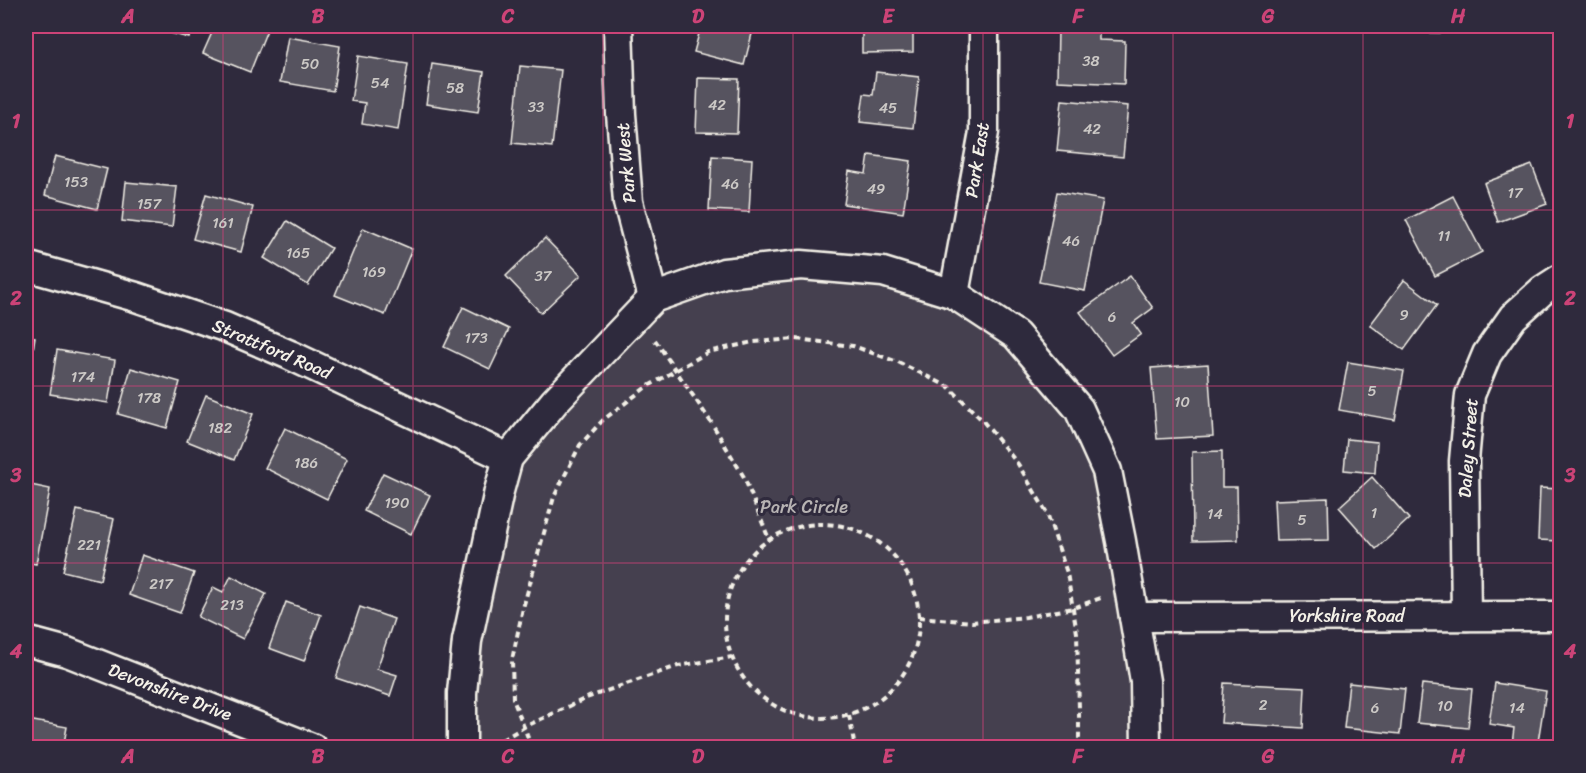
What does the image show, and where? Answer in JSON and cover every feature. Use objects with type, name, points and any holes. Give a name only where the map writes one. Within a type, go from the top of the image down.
[{"type":"street","name":"Park West","points":[[618,26],[621,114],[628,202],[645,306]]},
{"type":"street","name":"Park East","points":[[954,294],[984,132],[984,26]]},
{"type":"street","points":[[462,747],[462,693],[467,641],[508,458],[555,401],[645,306],[724,273],[801,265],[883,272],[954,294],[1016,335],[1079,410],[1107,471],[1145,681],[1146,747]]},
{"type":"street","name":"Strattford Road","points":[[26,266],[136,297],[225,327],[290,355],[508,458]]},
{"type":"street","name":"Daley Street","points":[[1466,616],[1464,461],[1470,395],[1487,354],[1513,317],[1543,290],[1560,279]]},
{"type":"street","name":"Yorkshire Road","points":[[1134,617],[1560,616]]},
{"type":"street","name":"Devonshire Drive","points":[[26,641],[67,652],[312,747]]},
{"type":"path","points":[[645,306],[675,370],[711,422],[744,477],[769,539]]},
{"type":"path","points":[[532,747],[513,699],[512,660],[523,608],[554,497],[580,445],[603,420],[645,388],[708,352],[753,342],[796,339],[853,346],[898,362],[949,387],[982,420],[1017,464],[1047,513],[1067,573],[1077,633],[1079,747]]},
{"type":"path","points":[[832,524],[864,532],[891,552],[910,578],[920,610],[919,617],[918,643],[906,673],[884,697],[856,713],[825,719],[793,715],[764,701],[742,678],[728,650],[724,618],[730,587],[746,559],[769,539],[799,526],[832,524]]},
{"type":"path","points":[[919,617],[972,622],[1026,617],[1073,608],[1129,588]]},
{"type":"path","points":[[486,747],[589,698],[678,666],[732,657]]},
{"type":"path","points":[[849,715],[855,747]]},
{"type":"green space","name":"Park Circle","points":[[883,272],[1016,335],[1107,471],[1146,747],[462,748],[499,491],[653,298],[724,273]]},
{"type":"building","points":[[144,26],[193,26],[189,38]]},
{"type":"building","points":[[215,26],[255,26],[267,30],[250,72],[203,53]]},
{"type":"building","points":[[701,26],[754,26],[744,65],[694,52]]},
{"type":"building","points":[[862,26],[913,26],[913,52],[862,53]]},
{"type":"building","points":[[1296,26],[1296,30],[1257,27]]},
{"type":"building","points":[[1392,26],[1440,26],[1440,33],[1392,32]]},
{"type":"building","points":[[1058,29],[1099,30],[1099,40],[1125,41],[1124,84],[1057,81]]},
{"type":"building","points":[[288,37],[340,46],[333,91],[280,82]]},
{"type":"building","points":[[358,56],[408,64],[398,130],[362,124],[365,103],[351,101]]},
{"type":"building","points":[[432,64],[484,72],[478,112],[426,104]]},
{"type":"building","points":[[520,66],[561,70],[552,147],[512,143]]},
{"type":"building","points":[[876,72],[919,77],[913,128],[860,122],[864,94],[873,95]]},
{"type":"building","points":[[698,78],[739,79],[737,133],[696,132]]},
{"type":"building","points":[[1062,100],[1128,106],[1123,157],[1057,151]]},
{"type":"building","points":[[26,143],[33,144],[26,188]]},
{"type":"building","points":[[869,155],[911,161],[903,213],[844,204],[849,171],[866,174]]},
{"type":"building","points":[[55,156],[107,169],[97,209],[45,195]]},
{"type":"building","points":[[712,156],[752,159],[749,212],[709,210]]},
{"type":"building","points":[[1532,165],[1547,204],[1498,222],[1484,183]]},
{"type":"building","points":[[126,182],[177,187],[172,227],[122,221]]},
{"type":"building","points":[[1057,192],[1103,200],[1085,291],[1039,282]]},
{"type":"building","points":[[206,194],[253,207],[241,252],[193,239]]},
{"type":"building","points":[[1453,196],[1482,252],[1435,276],[1406,220]]},
{"type":"building","points":[[287,221],[331,248],[308,285],[264,258]]},
{"type":"building","points":[[363,228],[412,249],[385,315],[335,295]]},
{"type":"building","points":[[545,238],[581,275],[541,313],[506,276]]},
{"type":"building","points":[[1130,276],[1153,308],[1133,323],[1141,334],[1112,355],[1080,312]]},
{"type":"building","points":[[1404,280],[1437,305],[1404,350],[1370,325]]},
{"type":"building","points":[[463,307],[509,329],[490,369],[444,347]]},
{"type":"building","points":[[26,336],[35,337],[29,377],[26,377]]},
{"type":"building","points":[[57,350],[115,360],[108,403],[50,394]]},
{"type":"building","points":[[1348,362],[1404,371],[1395,420],[1339,410]]},
{"type":"building","points":[[1208,364],[1213,436],[1157,439],[1151,368]]},
{"type":"building","points":[[131,368],[180,382],[167,428],[118,414]]},
{"type":"building","points":[[206,395],[253,414],[234,460],[187,441]]},
{"type":"building","points":[[285,428],[347,459],[327,499],[265,468]]},
{"type":"building","points":[[1347,439],[1377,442],[1375,473],[1344,470]]},
{"type":"building","points":[[1222,451],[1222,487],[1237,487],[1238,540],[1193,541],[1192,452]]},
{"type":"building","points":[[383,473],[430,495],[411,534],[364,511]]},
{"type":"building","points":[[1372,477],[1409,519],[1376,549],[1339,507]]},
{"type":"building","points":[[26,484],[50,489],[36,564],[26,562]]},
{"type":"building","points":[[1540,488],[1560,489],[1560,541],[1538,540]]},
{"type":"building","points":[[1328,498],[1329,540],[1276,541],[1274,500]]},
{"type":"building","points":[[77,510],[114,519],[100,580],[63,571]]},
{"type":"building","points":[[142,555],[194,573],[180,613],[129,595]]},
{"type":"building","points":[[231,576],[266,594],[243,639],[198,617],[213,587],[223,592]]},
{"type":"building","points":[[286,602],[321,615],[304,661],[269,648]]},
{"type":"building","points":[[360,607],[394,619],[377,669],[397,675],[390,696],[336,678]]},
{"type":"building","points":[[1224,683],[1305,687],[1303,728],[1221,723]]},
{"type":"building","points":[[1349,683],[1405,689],[1400,734],[1344,728]]},
{"type":"building","points":[[1495,683],[1546,691],[1537,748],[1512,744],[1514,728],[1489,724]]},
{"type":"building","points":[[1422,684],[1472,689],[1468,728],[1417,723]]},
{"type":"building","points":[[28,720],[67,727],[63,748],[26,748]]}]
